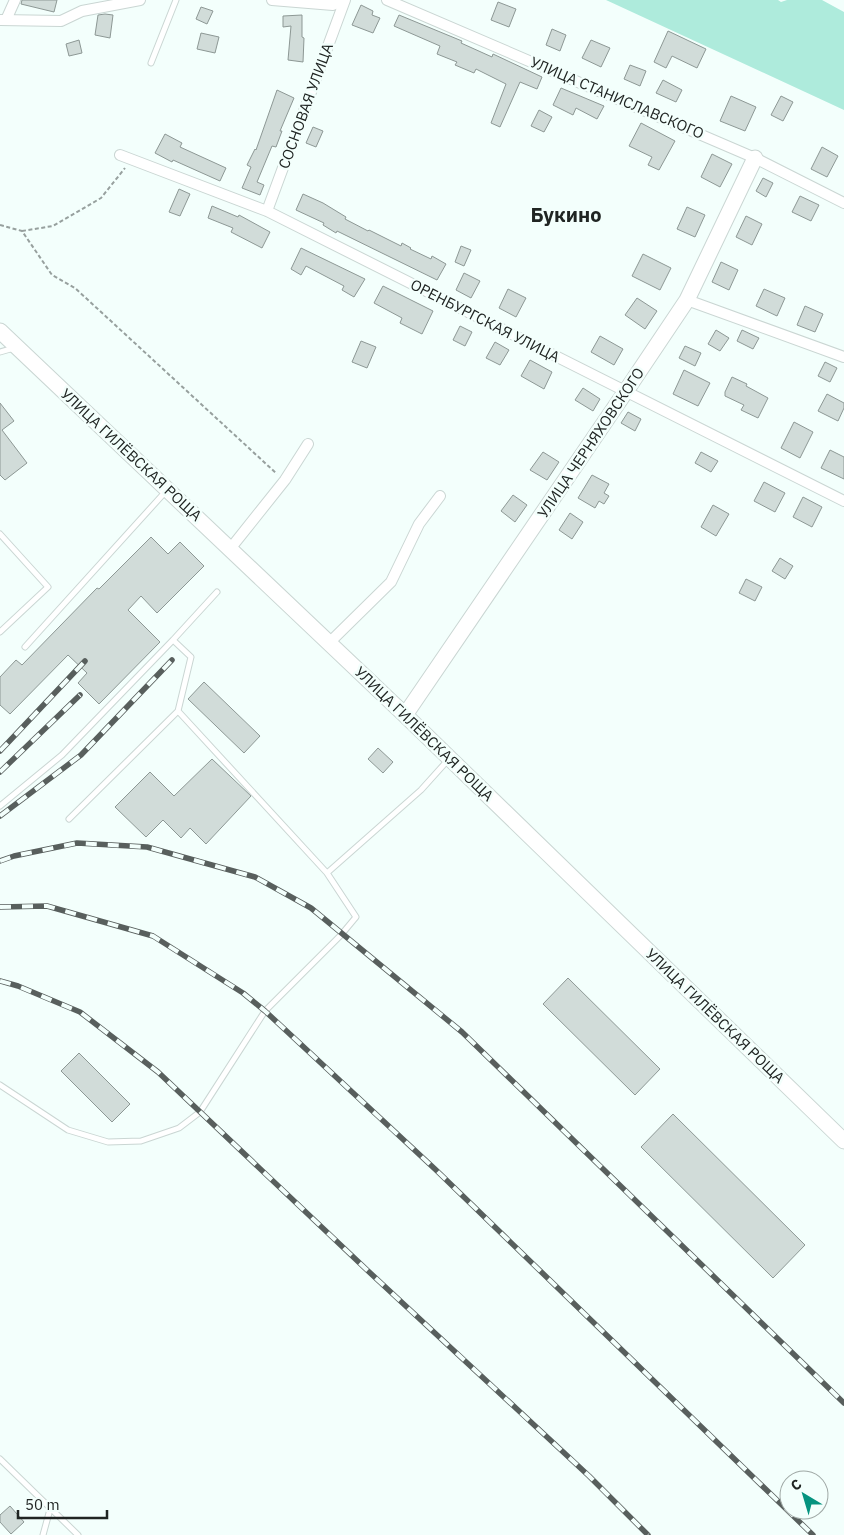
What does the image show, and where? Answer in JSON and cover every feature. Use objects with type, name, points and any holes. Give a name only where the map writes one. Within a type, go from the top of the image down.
[{"type":"street","points":[[15,0],[3,20],[61,22],[82,11],[140,0]]},
{"type":"street","points":[[272,0],[333,5],[344,0]]},
{"type":"street","name":"СОСНОВАЯ УЛИЦА","points":[[267,211],[344,0]]},
{"type":"street","name":"УЛИЦА СТАНИСЛАВСКОГО","points":[[387,0],[755,158],[844,203]]},
{"type":"street","name":"ОРЕНБУРГСКАЯ УЛИЦА","points":[[120,155],[267,211],[844,501]]},
{"type":"street","name":"УЛИЦА ЧЕРНЯХОВСКОГО","points":[[405,715],[687,300],[755,158]]},
{"type":"street","points":[[687,300],[844,357]]},
{"type":"street","name":"УЛИЦА ГИЛЁВСКАЯ РОЩА","points":[[0,331],[405,715],[844,1141]]},
{"type":"street","points":[[230,549],[285,480],[308,444]]},
{"type":"street","points":[[329,643],[391,582],[419,524],[440,496]]},
{"type":"lane","points":[[152,63],[176,0]]},
{"type":"lane","points":[[0,352],[16,347]]},
{"type":"lane","points":[[25,647],[168,490]]},
{"type":"lane","points":[[0,534],[48,588],[0,632]]},
{"type":"lane","points":[[0,806],[62,755],[217,592]]},
{"type":"lane","points":[[68,819],[178,711],[191,657],[173,640]]},
{"type":"lane","points":[[0,1085],[68,1130],[108,1142],[141,1141],[179,1128],[200,1112],[265,1011],[356,917],[327,873],[178,711]]},
{"type":"lane","points":[[327,873],[421,790],[449,759]]},
{"type":"lane","points":[[0,1459],[78,1535]]},
{"type":"lane","points":[[43,1535],[50,1513]]},
{"type":"path","points":[[0,225],[22,230],[53,226],[101,198],[132,159]]},
{"type":"path","points":[[22,230],[52,276],[75,288],[285,480]]},
{"type":"green space","points":[[606,0],[778,0],[781,2],[787,0],[822,0],[844,12],[844,110]]},
{"type":"building","points":[[22,0],[57,0],[54,12],[21,4]]},
{"type":"building","points":[[498,2],[516,9],[509,27],[491,20]]},
{"type":"building","points":[[361,5],[373,11],[372,15],[380,18],[373,33],[352,25]]},
{"type":"building","points":[[201,7],[213,11],[207,24],[196,19]]},
{"type":"building","points":[[98,15],[113,15],[110,38],[95,35]]},
{"type":"building","points":[[302,15],[302,37],[304,38],[303,62],[288,60],[291,26],[283,27],[283,16]]},
{"type":"building","points":[[399,15],[462,41],[461,43],[492,57],[493,54],[542,77],[537,89],[520,82],[500,127],[491,123],[506,84],[476,69],[474,73],[455,65],[457,62],[437,54],[440,46],[394,26]]},
{"type":"building","points":[[552,29],[566,35],[560,51],[546,45]]},
{"type":"building","points":[[668,31],[706,49],[697,68],[672,56],[666,68],[654,62]]},
{"type":"building","points":[[201,33],[219,37],[215,53],[197,49]]},
{"type":"building","points":[[79,40],[82,53],[69,56],[66,44]]},
{"type":"building","points":[[591,40],[610,48],[601,67],[582,58]]},
{"type":"building","points":[[630,65],[646,71],[640,86],[624,79]]},
{"type":"building","points":[[663,80],[682,90],[676,102],[656,93]]},
{"type":"building","points":[[561,88],[604,106],[597,119],[576,108],[573,115],[553,105]]},
{"type":"building","points":[[277,90],[294,98],[280,131],[282,131],[276,147],[272,146],[257,182],[264,185],[260,195],[242,188],[251,167],[247,165],[256,150]]},
{"type":"building","points":[[731,96],[756,107],[745,131],[720,121]]},
{"type":"building","points":[[781,96],[793,102],[783,121],[771,115]]},
{"type":"building","points":[[539,110],[552,117],[544,132],[531,126]]},
{"type":"building","points":[[641,123],[675,141],[659,170],[648,165],[652,157],[629,146]]},
{"type":"building","points":[[313,127],[323,131],[316,147],[306,143]]},
{"type":"building","points":[[165,134],[182,143],[180,147],[226,168],[220,181],[173,160],[172,162],[155,153]]},
{"type":"building","points":[[822,147],[838,156],[827,177],[811,169]]},
{"type":"building","points":[[712,154],[732,164],[720,187],[701,177]]},
{"type":"building","points":[[763,178],[773,183],[766,197],[756,191]]},
{"type":"building","points":[[179,189],[190,194],[180,216],[169,212]]},
{"type":"building","points":[[303,194],[323,203],[346,217],[345,219],[368,231],[401,246],[402,243],[410,249],[431,259],[432,256],[446,264],[437,280],[337,231],[336,233],[323,225],[324,223],[296,210]]},
{"type":"building","points":[[800,196],[819,205],[811,221],[792,212]]},
{"type":"building","points":[[212,206],[238,217],[239,215],[270,232],[262,248],[231,232],[233,228],[208,218]]},
{"type":"building","points":[[687,207],[705,215],[695,237],[677,229]]},
{"type":"building","points":[[746,216],[762,224],[752,245],[736,237]]},
{"type":"building","points":[[461,246],[471,250],[464,266],[455,262]]},
{"type":"building","points":[[301,248],[365,279],[354,297],[342,290],[344,286],[306,266],[301,275],[291,269]]},
{"type":"building","points":[[643,254],[671,268],[660,290],[632,276]]},
{"type":"building","points":[[721,262],[738,270],[729,290],[712,282]]},
{"type":"building","points":[[464,273],[480,281],[471,298],[456,290]]},
{"type":"building","points":[[383,286],[433,311],[422,334],[400,323],[402,318],[374,303]]},
{"type":"building","points":[[508,289],[526,298],[516,317],[499,308]]},
{"type":"building","points":[[764,289],[785,298],[777,316],[756,306]]},
{"type":"building","points":[[637,298],[657,311],[645,329],[625,315]]},
{"type":"building","points":[[805,306],[823,314],[815,332],[797,325]]},
{"type":"building","points":[[460,326],[472,332],[465,346],[453,340]]},
{"type":"building","points":[[716,330],[729,338],[720,351],[708,344]]},
{"type":"building","points":[[742,330],[759,338],[753,349],[737,341]]},
{"type":"building","points":[[600,336],[623,349],[614,365],[591,352]]},
{"type":"building","points":[[361,341],[376,347],[367,368],[352,362]]},
{"type":"building","points":[[495,342],[509,350],[500,365],[486,358]]},
{"type":"building","points":[[685,346],[701,353],[695,366],[679,358]]},
{"type":"building","points":[[530,360],[552,372],[544,389],[521,376]]},
{"type":"building","points":[[825,362],[837,368],[830,382],[818,376]]},
{"type":"building","points":[[684,370],[710,383],[698,406],[673,394]]},
{"type":"building","points":[[732,377],[747,384],[746,386],[768,398],[758,418],[741,410],[744,405],[725,396]]},
{"type":"building","points":[[583,388],[600,399],[593,411],[575,400]]},
{"type":"building","points":[[827,394],[844,403],[844,408],[838,421],[818,411]]},
{"type":"building","points":[[0,403],[14,421],[2,430],[27,463],[5,480],[0,475]]},
{"type":"building","points":[[628,412],[641,419],[635,431],[621,423]]},
{"type":"building","points":[[794,422],[813,432],[800,458],[781,448]]},
{"type":"building","points":[[830,450],[844,457],[844,479],[821,468]]},
{"type":"building","points":[[543,452],[559,462],[547,480],[530,470]]},
{"type":"building","points":[[701,452],[718,461],[711,472],[695,463]]},
{"type":"building","points":[[592,475],[609,484],[604,493],[609,496],[604,504],[599,501],[595,508],[578,498]]},
{"type":"building","points":[[764,482],[785,493],[775,512],[754,501]]},
{"type":"building","points":[[513,495],[527,505],[515,522],[501,511]]},
{"type":"building","points":[[803,497],[822,507],[812,527],[793,517]]},
{"type":"building","points":[[713,505],[729,514],[716,536],[701,527]]},
{"type":"building","points":[[570,513],[583,522],[572,539],[559,530]]},
{"type":"building","points":[[151,537],[168,554],[180,542],[204,566],[157,613],[141,596],[128,610],[160,642],[99,704],[78,683],[87,673],[68,655],[10,714],[0,705],[0,677],[16,660],[22,665],[97,588],[99,589]]},
{"type":"building","points":[[780,558],[793,566],[785,579],[772,571]]},
{"type":"building","points":[[746,579],[762,587],[755,601],[739,593]]},
{"type":"building","points":[[204,682],[260,736],[244,753],[188,699]]},
{"type":"building","points":[[378,748],[393,762],[383,773],[368,759]]},
{"type":"building","points":[[212,759],[251,796],[206,844],[190,828],[181,838],[163,820],[146,837],[115,807],[150,772],[174,796]]},
{"type":"building","points":[[568,978],[660,1069],[635,1095],[543,1004]]},
{"type":"building","points":[[79,1053],[130,1104],[112,1122],[61,1071]]},
{"type":"building","points":[[673,1114],[805,1245],[773,1278],[641,1147]]},
{"type":"building","points":[[10,1506],[24,1522],[11,1534],[0,1522],[0,1515]]},
{"type":"railway","points":[[0,816],[81,755],[172,660]]},
{"type":"railway","points":[[0,751],[85,661]]},
{"type":"railway","points":[[0,772],[80,695]]},
{"type":"railway","points":[[0,861],[14,856],[77,843],[147,847],[255,877],[311,908],[462,1032],[844,1403]]},
{"type":"railway","points":[[0,907],[47,906],[153,936],[243,993],[265,1011],[436,1170],[813,1535]]},
{"type":"railway","points":[[0,981],[18,986],[80,1012],[158,1072],[367,1270],[589,1476],[648,1535]]},
{"type":"district","name":"Букино","points":[[566,215]]}]
